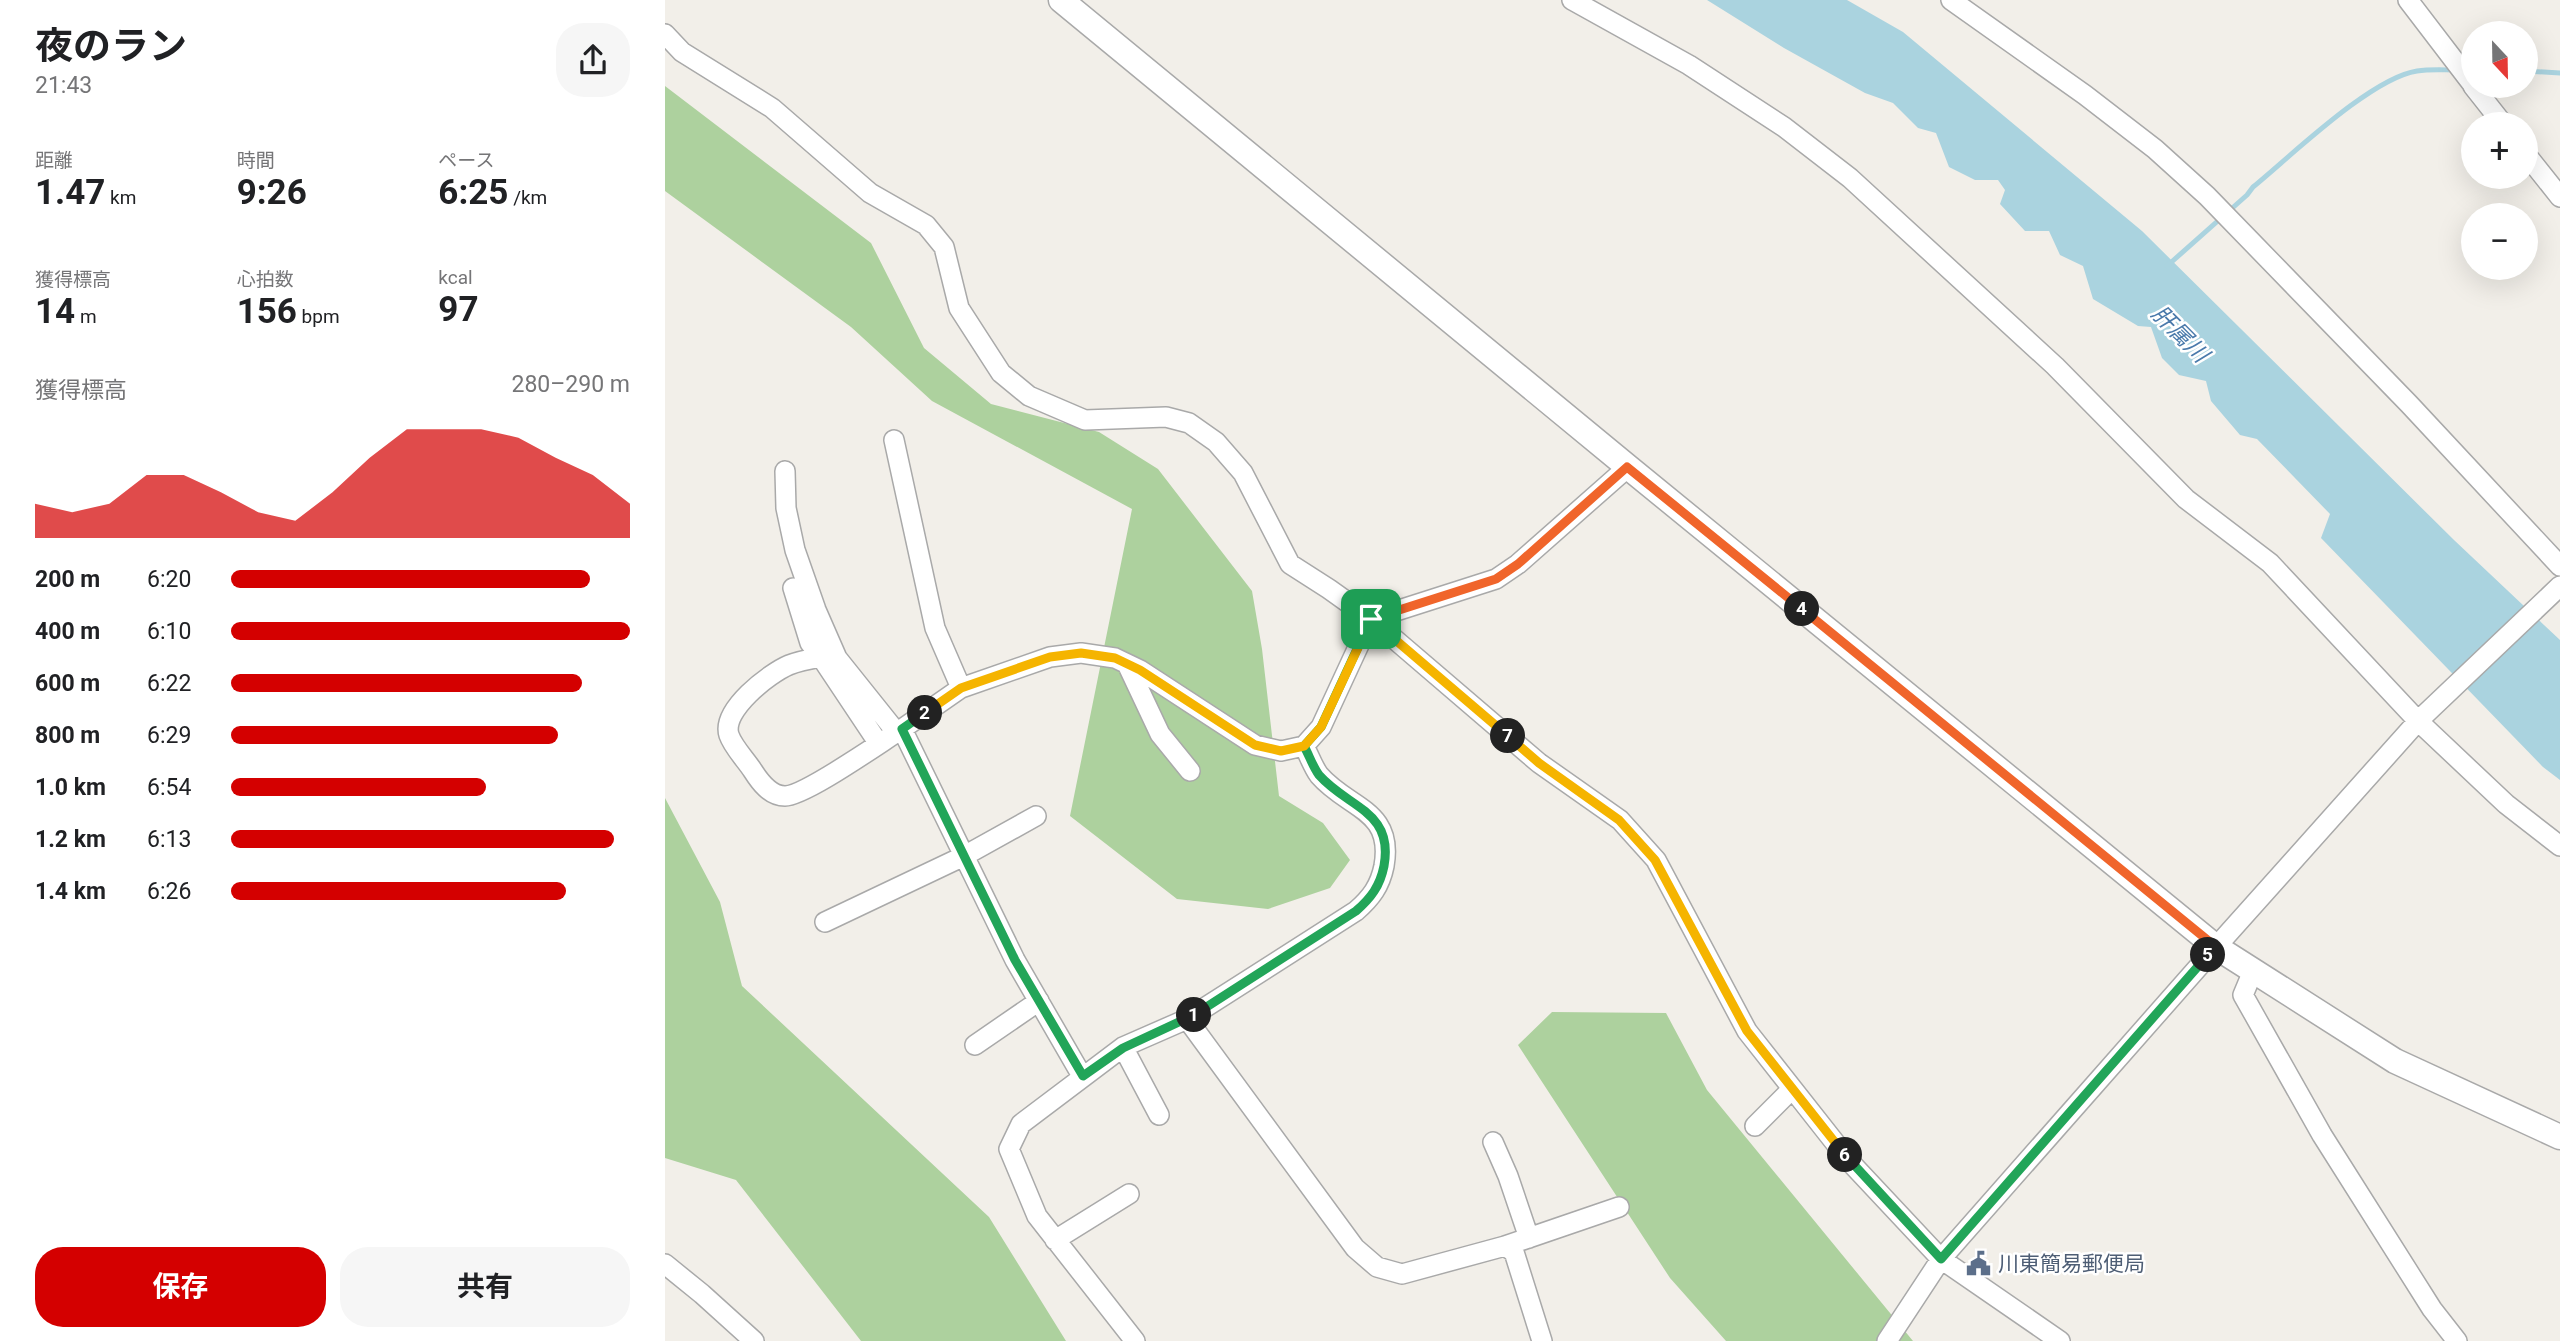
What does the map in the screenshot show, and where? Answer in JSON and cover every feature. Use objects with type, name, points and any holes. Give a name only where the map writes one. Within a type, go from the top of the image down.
[{"type":"street","points":[[1061,0],[1627,467],[2216,947],[2395,1061],[2560,1137]]},
{"type":"street","points":[[1572,0],[1689,65],[1784,127],[1850,178],[2055,366],[2186,499],[2270,563],[2419,722],[2506,804],[2560,846]]},
{"type":"street","points":[[1951,0],[2095,103],[2155,149],[2207,196],[2409,404],[2560,566]]},
{"type":"street","points":[[2408,0],[2461,69]]},
{"type":"street","points":[[665,34],[683,52],[772,108],[870,193],[926,225],[944,247],[959,308],[1001,373],[1029,396],[1085,420],[1166,417],[1189,423],[1216,442],[1243,473],[1290,564],[1371,619],[1539,763],[1619,820],[1655,860],[1747,1031],[1851,1163],[1941,1259],[2060,1341]]},
{"type":"street","points":[[2483,98],[2494,112]]},
{"type":"street","points":[[2538,169],[2560,197]]},
{"type":"street","points":[[894,440],[935,628],[961,688]]},
{"type":"street","points":[[821,657],[789,665],[761,682],[738,705],[730,721],[728,733],[760,782],[771,792],[786,796],[806,789],[900,731],[961,688],[1050,657],[1081,653],[1115,658],[1140,670],[1255,745],[1281,751],[1304,746],[1321,727],[1371,619],[1496,579],[1518,564],[1627,467]]},
{"type":"street","points":[[786,471],[786,508],[793,540],[816,610],[837,658],[900,731],[1015,960],[1083,1076]]},
{"type":"street","points":[[1887,1341],[1941,1259],[2216,947],[2419,722],[2560,586]]},
{"type":"street","points":[[793,588],[810,643],[879,744]]},
{"type":"street","points":[[1127,664],[1160,733],[1190,771]]},
{"type":"street","points":[[1135,1341],[1037,1216],[1009,1149],[1021,1124],[1123,1048],[1187,1019],[1356,911],[1374,895],[1386,852],[1384,834],[1375,820],[1319,774],[1304,746]]},
{"type":"street","points":[[825,922],[964,856],[1036,816]]},
{"type":"street","points":[[2253,971],[2243,995],[2322,1135],[2432,1309],[2457,1341]]},
{"type":"street","points":[[975,1045],[1038,1001]]},
{"type":"street","points":[[1187,1019],[1355,1248],[1377,1267],[1402,1274],[1505,1246],[1619,1207]]},
{"type":"street","points":[[1123,1048],[1159,1115]]},
{"type":"street","points":[[1755,1126],[1792,1089]]},
{"type":"street","points":[[1493,1142],[1508,1176],[1529,1238]]},
{"type":"street","points":[[1055,1240],[1129,1194]]},
{"type":"street","points":[[1505,1246],[1514,1252],[1542,1341]]},
{"type":"street","points":[[665,1264],[754,1341]]},
{"type":"green space","points":[[665,86],[871,243],[924,348],[991,404],[1099,432],[1158,469],[1252,591],[1262,649],[1279,796],[1323,823],[1350,860],[1330,888],[1268,909],[1177,899],[1070,816],[1132,509],[932,401],[851,327],[665,191]]},
{"type":"green space","points":[[665,798],[720,902],[742,986],[989,1217],[1066,1341],[861,1341],[736,1180],[665,1158]]},
{"type":"green space","points":[[1552,1012],[1666,1013],[1707,1090],[1913,1341],[1726,1341],[1670,1278],[1518,1045]]},
{"type":"water","name":"肝属川","points":[[1707,0],[1847,0],[1903,32],[2142,231],[2454,540],[2560,640],[2560,780],[2543,767],[2321,538],[2330,514],[2257,439],[2240,435],[2211,401],[2206,381],[2179,375],[2162,358],[2151,327],[2138,326],[2093,299],[2083,266],[2060,255],[2049,231],[2025,231],[2000,204],[2005,190],[1998,180],[1975,180],[1949,167],[1936,133],[1918,128],[1893,103],[1865,93],[1784,48]]},
{"type":"waterway","points":[[2167,266],[2309,139],[2377,88],[2417,71],[2456,70]]},
{"type":"waterway","points":[[2538,72],[2560,73]]},
{"type":"place","name":"川東簡易郵便局","points":[[1978,1264]]},
{"type":"route","points":[[1371,619],[1321,727],[1304,746],[1319,774],[1375,820],[1384,834],[1386,852],[1374,895],[1356,911],[1187,1019],[1123,1048],[1083,1076],[1015,960],[902,729],[961,688],[1050,657],[1081,653],[1115,658],[1140,670],[1255,745],[1281,751],[1304,746],[1321,727],[1346,673],[1371,619],[1496,579],[1518,564],[1627,467],[2216,947],[1941,1259],[1851,1163],[1747,1031],[1655,860],[1619,820],[1539,763],[1371,619]]}]
